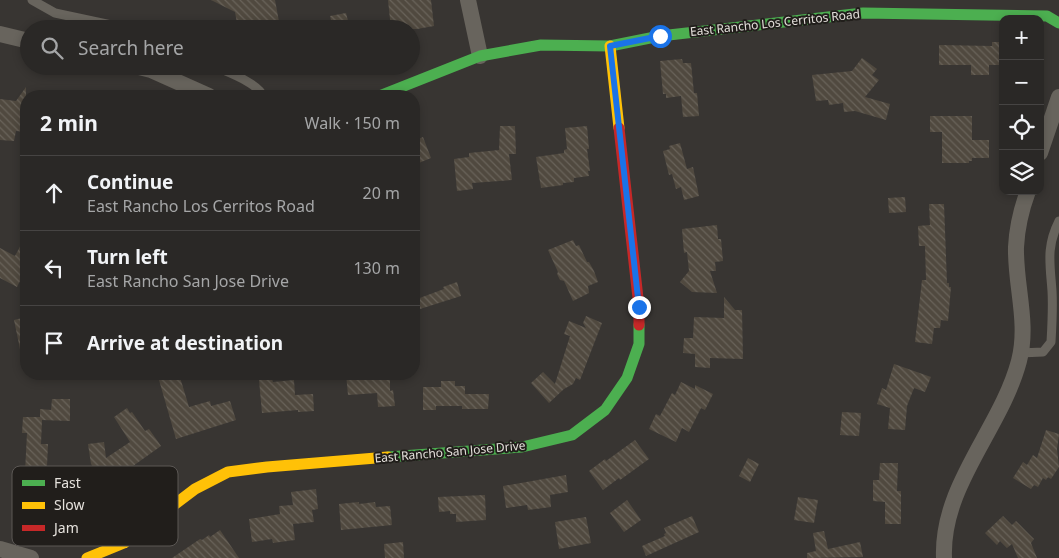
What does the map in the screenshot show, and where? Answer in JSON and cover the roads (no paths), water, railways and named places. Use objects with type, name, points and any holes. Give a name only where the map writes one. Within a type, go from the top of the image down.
[{"type":"street","points":[[468,0],[480,56]]},
{"type":"street","name":"East Rancho Los Cerritos Road","points":[[394,90],[480,56],[541,45],[610,46],[660,36],[863,13],[1047,16],[1059,23]]},
{"type":"street","points":[[0,34],[20,38]]},
{"type":"street","name":"East Rancho San Jose Drive","points":[[178,503],[195,490],[228,472],[267,466],[522,447],[572,435],[605,410],[627,378],[639,344],[639,307],[610,46]]},
{"type":"street","points":[[162,75],[196,90]]},
{"type":"street","points":[[1041,150],[1059,97]]},
{"type":"street","points":[[944,558],[943,542],[956,493],[1003,404],[1019,360],[1023,324],[1016,248],[1018,219],[1027,195]]},
{"type":"street","name":"East Rancho San Jose Drive","points":[[87,558],[117,546]]},
{"type":"street","points":[[0,549],[31,558]]},
{"type":"lane","points":[[32,0],[55,13],[88,20]]},
{"type":"lane","points":[[232,75],[260,90]]},
{"type":"lane","points":[[1020,353],[1043,352],[1052,342],[1052,292],[1049,259],[1052,235],[1059,221]]}]
